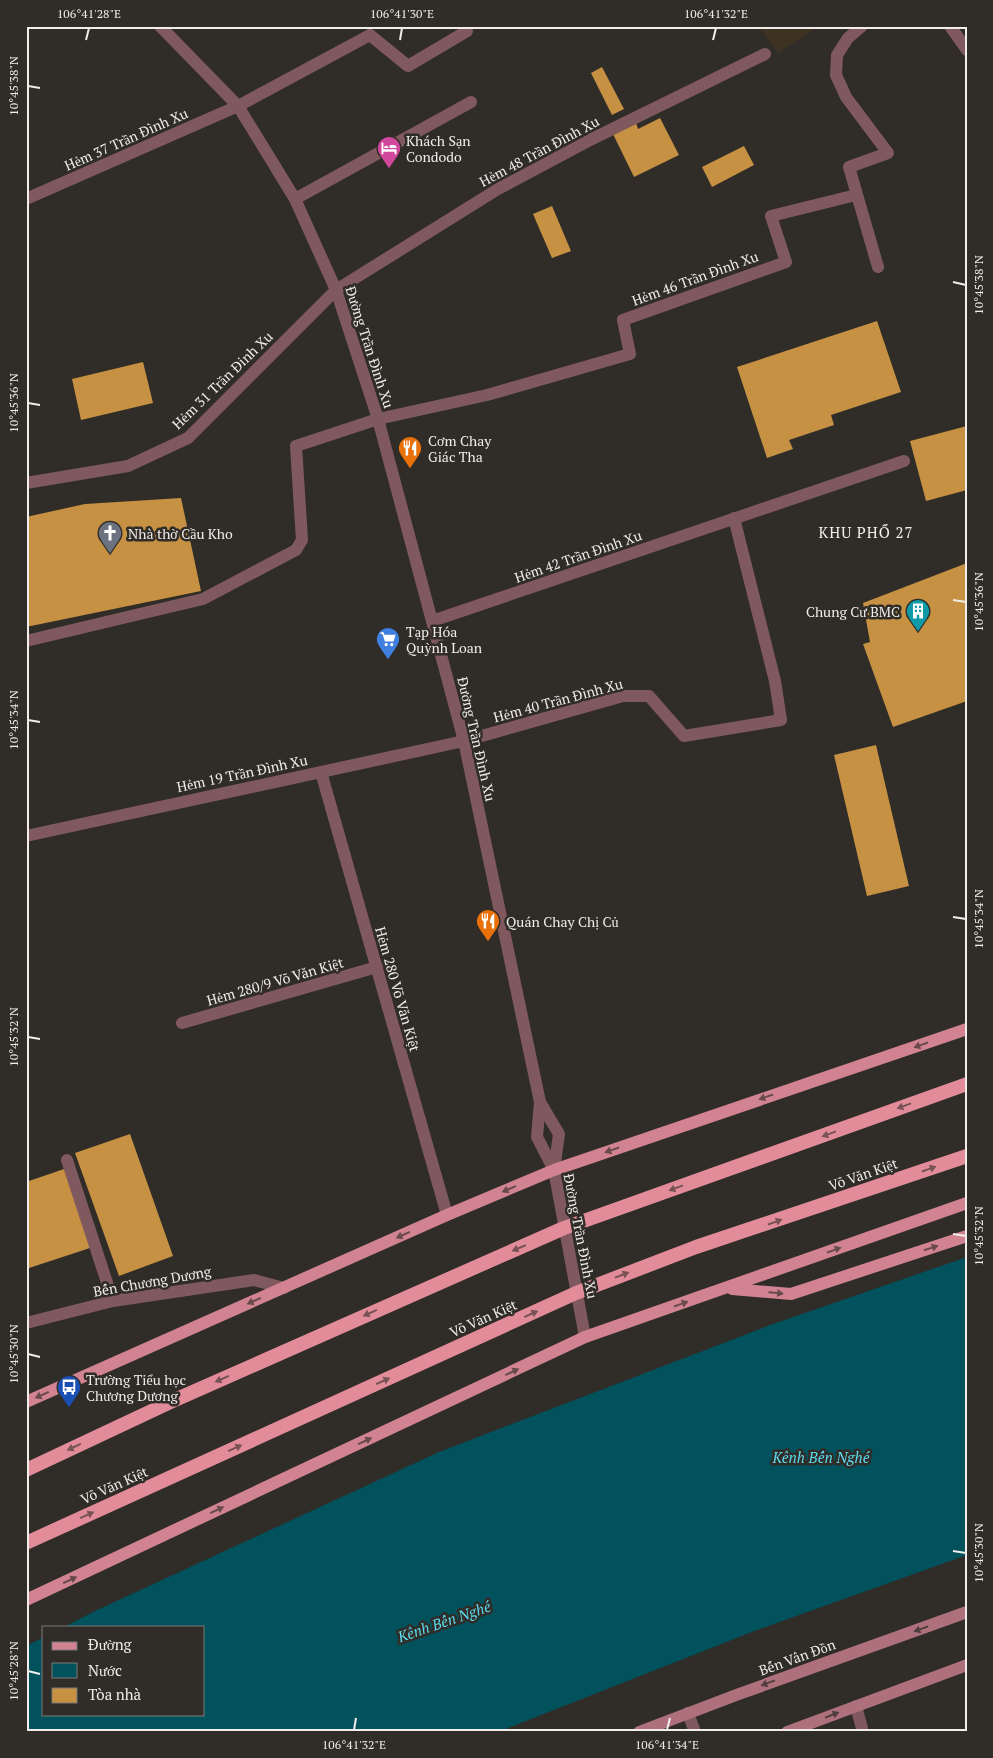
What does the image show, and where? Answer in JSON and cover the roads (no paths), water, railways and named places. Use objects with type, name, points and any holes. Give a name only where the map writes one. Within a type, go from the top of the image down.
[{"type":"highway","points":[[26,1470],[177,1398],[564,1228],[967,1084]]},
{"type":"highway","name":"Võ Văn Kiệt","points":[[26,1543],[576,1293],[696,1247],[967,1156]]},
{"type":"main road","points":[[26,1402],[554,1170],[967,1029]]},
{"type":"main road","points":[[26,1600],[585,1337],[967,1203]]},
{"type":"main road","points":[[727,1288],[791,1294],[967,1236]]},
{"type":"main road","name":"Bến Vân Đồn","points":[[639,1732],[967,1612]]},
{"type":"main road","points":[[787,1732],[967,1665]]},
{"type":"street","points":[[862,26],[848,38],[837,55],[836,75],[846,97],[888,153],[849,167],[878,267]]},
{"type":"street","points":[[950,26],[967,50]]},
{"type":"street","name":"Đường Trần Ðình Xu","points":[[164,28],[238,106],[295,199],[336,290],[378,418],[464,741],[540,1102],[537,1137],[554,1170],[585,1337]]},
{"type":"street","points":[[370,31],[408,66],[467,31]]},
{"type":"street","name":"Hẻm 37 Trần Ðình Xu","points":[[26,199],[238,106],[370,31]]},
{"type":"street","name":"Hẻm 48 Trần Ðình Xu","points":[[336,290],[498,189],[592,139],[765,54]]},
{"type":"street","points":[[295,199],[471,102]]},
{"type":"street","name":"Hẻm 46 Trần Ðình Xu","points":[[378,418],[487,395],[630,354],[623,320],[786,262],[771,216],[856,195]]},
{"type":"street","name":"Hẻm 31 Trần Đinh Xu","points":[[26,483],[128,466],[188,438],[336,290]]},
{"type":"street","points":[[26,642],[203,599],[296,550],[302,540],[296,446],[378,418]]},
{"type":"street","name":"Hẻm 42 Trần Ðình Xu","points":[[432,621],[904,461]]},
{"type":"street","name":"Hẻm 40 Trần Đình Xu","points":[[464,741],[623,696],[649,696],[684,736],[781,720],[775,681],[734,518]]},
{"type":"street","name":"Hẻm 19 Trần Ðình Xu","points":[[26,836],[464,741]]},
{"type":"street","name":"Hẻm 280 Võ Văn Kiệt","points":[[320,772],[448,1215]]},
{"type":"street","name":"Hẻm 280/9 Võ Văn Kiệt","points":[[182,1023],[377,967]]},
{"type":"street","points":[[540,1102],[559,1134],[554,1170]]},
{"type":"street","points":[[67,1160],[113,1301]]},
{"type":"street","name":"Bến Chương Dương","points":[[26,1323],[113,1301],[254,1280],[284,1288]]},
{"type":"street","points":[[856,1706],[862,1732]]},
{"type":"street","points":[[688,1713],[695,1732]]},
{"type":"water","name":"Kênh Bến Nghé","points":[[967,1257],[967,1555],[757,1630],[498,1732],[26,1732],[26,1646],[42,1638],[42,1716],[205,1716],[205,1626],[66,1626],[439,1452],[773,1324]]},
{"type":"place","name":"Khách Sạn Condodo","points":[[389,169]]},
{"type":"place","name":"Cơm Chay Giác Tha","points":[[410,469]]},
{"type":"place","name":"Nhà thờ Cầu Kho","points":[[110,554]]},
{"type":"place","name":"Chung Cư BMC","points":[[918,632]]},
{"type":"place","name":"Tạp Hóa Quỳnh Loan","points":[[388,660]]},
{"type":"place","name":"Quán Chay Chị Củ","points":[[488,942]]},
{"type":"place","name":"Trường Tiểu học Chương Dương","points":[[69,1408]]},
{"type":"district","name":"KHU PHỐ 27","points":[[866,532]]}]
